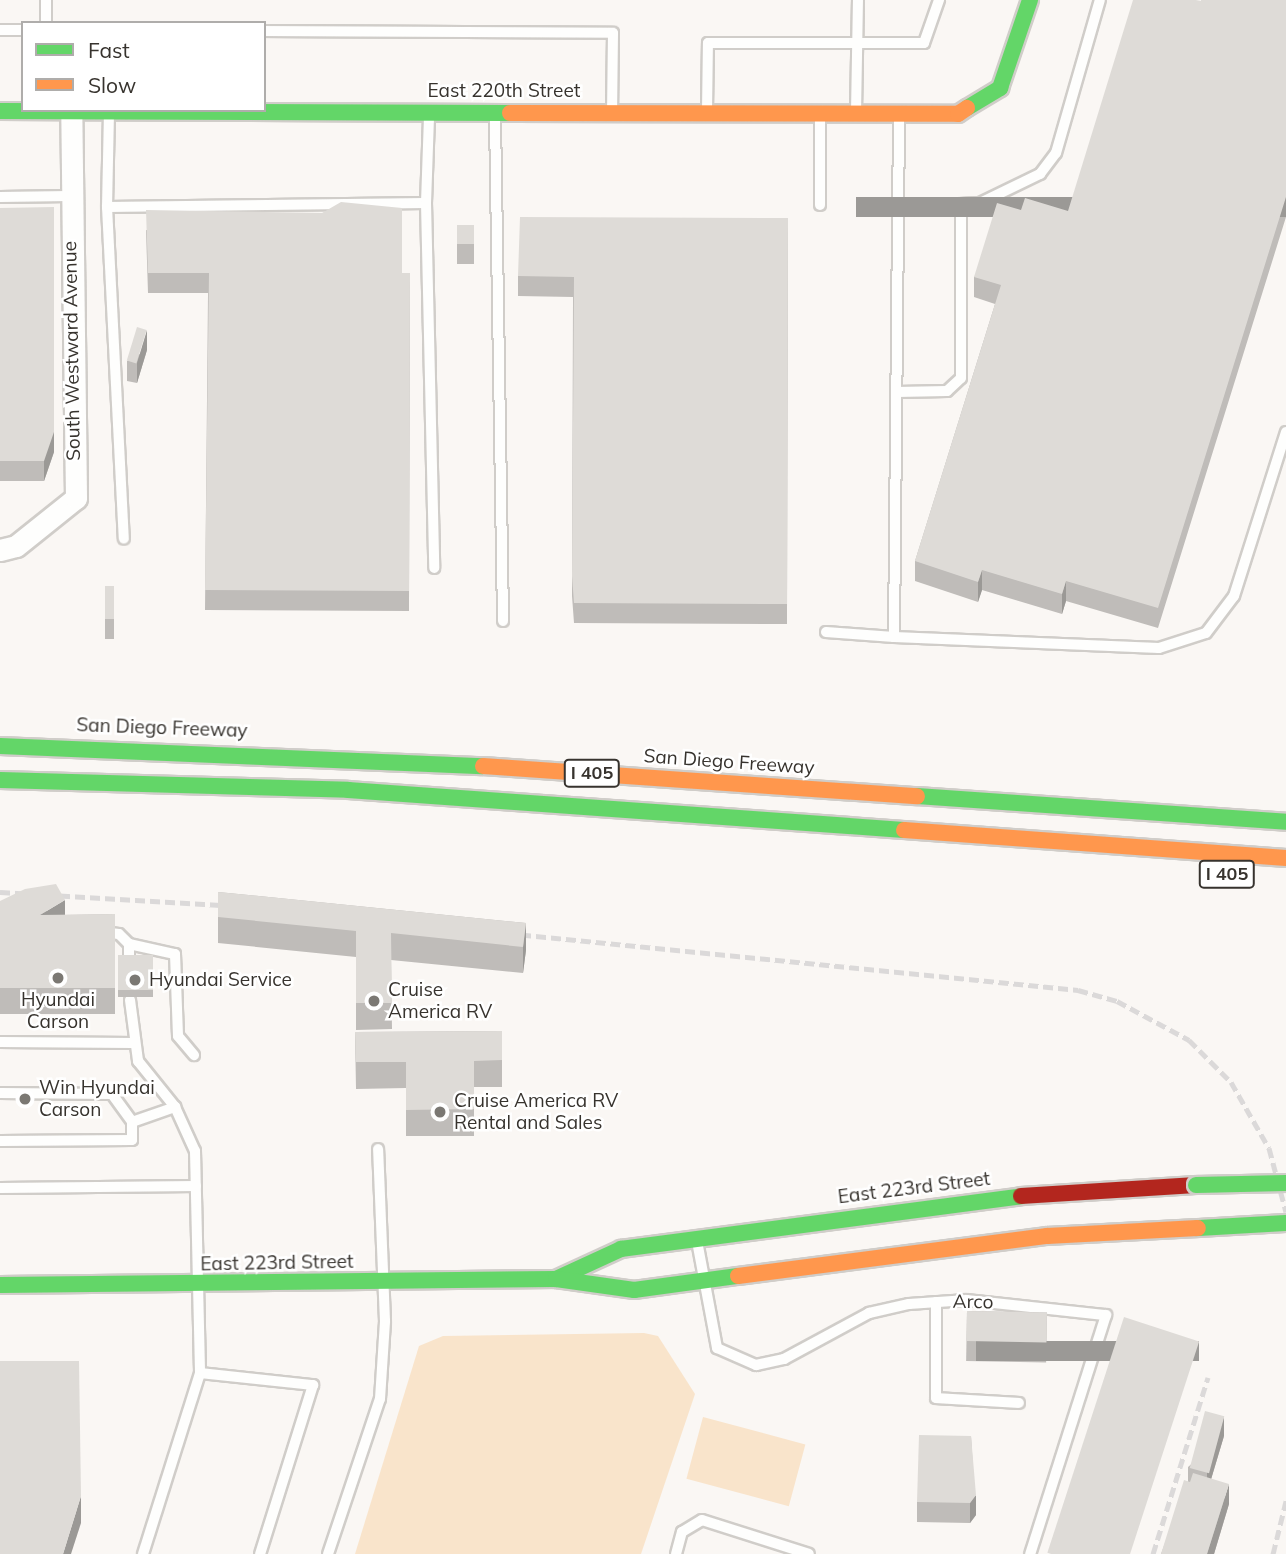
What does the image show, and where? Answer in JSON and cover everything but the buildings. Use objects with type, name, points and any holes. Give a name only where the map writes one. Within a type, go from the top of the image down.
[{"type":"main road","name":"East 220th Street","points":[[266,111],[958,114],[1000,88],[1030,0]]},
{"type":"main road","name":"East 220th Street","points":[[0,111],[21,111]]},
{"type":"main road","name":"San Diego Freeway","points":[[0,746],[372,758],[1286,822]]},
{"type":"main road","points":[[0,767],[324,777],[1174,842],[1286,858]]},
{"type":"main road","points":[[0,780],[348,790],[1174,842],[1286,843]]},
{"type":"main road","name":"East 223rd Street","points":[[556,1279],[621,1249],[986,1198],[1196,1185],[1286,1183]]},
{"type":"main road","name":"East 223rd Street","points":[[0,1285],[198,1286],[556,1279],[634,1290],[1019,1239],[1198,1225],[1286,1223]]},
{"type":"street","name":"South Westward Avenue","points":[[0,550],[16,546],[76,498],[69,196],[71,112]]},
{"type":"lane","points":[[46,0],[46,21]]},
{"type":"lane","points":[[856,113],[858,0]]},
{"type":"lane","points":[[707,113],[708,43],[924,43],[939,0]]},
{"type":"lane","points":[[898,207],[961,204],[1007,193],[1040,174],[1056,153],[1100,0]]},
{"type":"lane","points":[[0,30],[21,30]]},
{"type":"lane","points":[[266,32],[613,33],[612,113]]},
{"type":"lane","points":[[109,112],[107,207],[124,539]]},
{"type":"lane","points":[[429,112],[426,203],[434,568]]},
{"type":"lane","points":[[495,113],[503,621]]},
{"type":"lane","points":[[820,114],[820,205]]},
{"type":"lane","points":[[894,637],[899,114]]},
{"type":"lane","points":[[0,197],[69,196]]},
{"type":"lane","points":[[107,207],[426,203]]},
{"type":"lane","points":[[897,392],[947,391],[961,378],[961,204]]},
{"type":"lane","points":[[826,632],[1160,648],[1206,633],[1234,596],[1286,432]]},
{"type":"lane","points":[[82,929],[119,934],[128,944],[175,954],[178,1037],[194,1055]]},
{"type":"lane","points":[[128,944],[129,959]]},
{"type":"lane","points":[[130,1000],[132,1043],[138,1061],[175,1107],[195,1151],[196,1186],[200,1373],[143,1554]]},
{"type":"lane","points":[[0,1042],[132,1043]]},
{"type":"lane","points":[[0,1093],[112,1094],[132,1122],[132,1140],[0,1141]]},
{"type":"lane","points":[[132,1122],[175,1107]]},
{"type":"lane","points":[[328,1554],[380,1399],[385,1321],[380,1282],[378,1149]]},
{"type":"lane","points":[[0,1188],[196,1186]]},
{"type":"lane","name":"Arco","points":[[696,1238],[699,1280],[717,1348],[757,1365],[784,1359],[869,1313],[936,1302],[1044,1305],[1106,1315],[1030,1554]]},
{"type":"lane","points":[[936,1302],[936,1398],[1019,1403]]},
{"type":"lane","points":[[200,1373],[313,1385],[260,1554]]},
{"type":"lane","points":[[676,1554],[682,1532],[702,1520],[809,1554]]},
{"type":"shaded area","points":[[644,1333],[658,1336],[695,1394],[641,1554],[355,1554],[419,1346],[443,1336]]},
{"type":"shaded area","points":[[703,1417],[805,1444],[789,1506],[686,1479]]},
{"type":"railway","points":[[0,892],[238,906]]},
{"type":"railway","points":[[506,933],[1078,990],[1117,1001],[1189,1040],[1231,1082],[1269,1148],[1286,1212]]},
{"type":"railway","points":[[1153,1554],[1208,1377]]},
{"type":"railway","points":[[1273,1554],[1286,1501]]},
{"type":"traffic: fast","points":[[967,108],[1000,88],[1030,0]]},
{"type":"traffic: fast","points":[[0,111],[21,111]]},
{"type":"traffic: fast","points":[[255,112],[510,113]]},
{"type":"traffic: fast","points":[[0,746],[483,766]]},
{"type":"traffic: fast","points":[[0,780],[348,790],[904,830]]},
{"type":"traffic: fast","points":[[917,796],[1286,822]]},
{"type":"traffic: fast","points":[[1196,1185],[1286,1183]]},
{"type":"traffic: fast","points":[[556,1279],[621,1249],[1021,1196]]},
{"type":"traffic: fast","points":[[1198,1228],[1286,1223]]},
{"type":"traffic: fast","points":[[0,1285],[556,1279],[634,1290],[738,1276]]},
{"type":"traffic: slow","points":[[510,113],[958,114],[967,108]]},
{"type":"traffic: slow","points":[[483,766],[917,796]]},
{"type":"traffic: slow","points":[[904,830],[1286,858]]},
{"type":"traffic: slow","points":[[738,1276],[1047,1236],[1198,1228]]},
{"type":"traffic: jam","points":[[1021,1196],[1196,1185]]},
{"type":"place","name":"Hyundai Carson","points":[[58,978]]},
{"type":"place","name":"Hyundai Service","points":[[135,980]]},
{"type":"place","name":"Cruise America RV","points":[[374,1001]]},
{"type":"place","name":"Win Hyundai Carson","points":[[25,1099]]},
{"type":"place","name":"Cruise America RV Rental and Sales","points":[[440,1112]]}]
